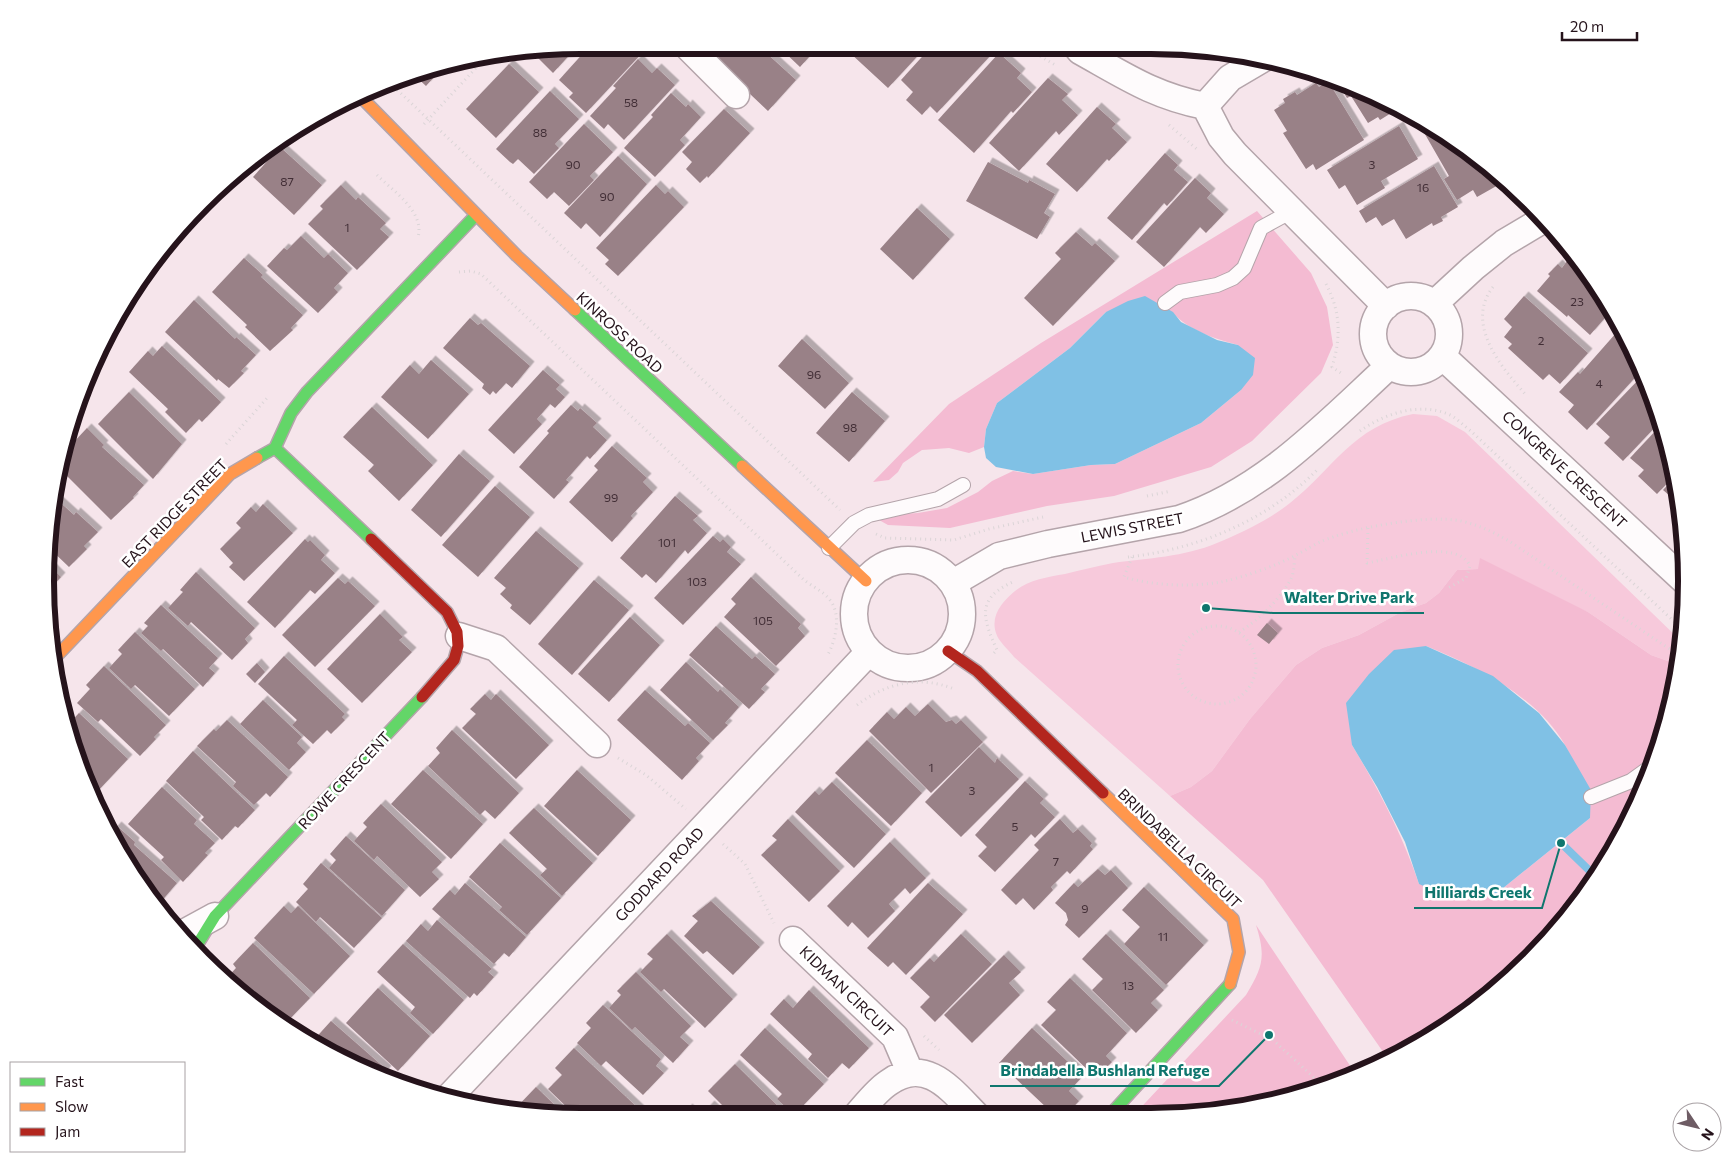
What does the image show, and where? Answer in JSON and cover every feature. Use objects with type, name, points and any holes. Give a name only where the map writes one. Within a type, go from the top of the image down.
[{"type":"street","points":[[695,54],[736,95]]},
{"type":"street","points":[[1085,54],[1152,92],[1205,106]]},
{"type":"street","points":[[1205,106],[1230,78],[1254,64]]},
{"type":"street","name":"KINROSS ROAD","points":[[364,101],[476,215],[866,581]]},
{"type":"street","points":[[1205,106],[1221,137],[1235,154],[1386,306]]},
{"type":"street","points":[[476,215],[307,392],[291,413],[275,448],[447,612],[456,623],[459,636],[496,648],[597,744]]},
{"type":"street","points":[[1434,304],[1473,268],[1504,243],[1538,223]]},
{"type":"street","points":[[1413,296],[1424,298],[1443,313],[1448,325],[1449,337],[1446,350],[1430,367],[1420,372],[1398,371],[1389,366],[1380,357],[1374,346],[1373,333],[1376,321],[1386,306],[1401,297],[1413,296]]},
{"type":"street","name":"CONGREVE CRESCENT","points":[[1442,356],[1678,574]]},
{"type":"street","name":"LEWIS STREET","points":[[953,583],[999,556],[1048,544],[1179,519],[1195,514],[1268,475],[1319,433],[1389,366]]},
{"type":"street","name":"EAST RIDGE STREET","points":[[59,654],[230,474],[239,466],[263,456],[275,448]]},
{"type":"street","points":[[910,559],[942,570],[953,583],[961,599],[962,617],[958,636],[948,651],[934,662],[917,667],[900,668],[883,662],[869,652],[860,639],[855,617],[858,594],[866,581],[878,569],[893,562],[910,559]]},
{"type":"street","name":"ROWE CRESCENT","points":[[198,943],[215,916],[450,667],[456,658],[459,636]]},
{"type":"street","name":"BRINDABELLA CIRCUIT","points":[[948,651],[977,671],[1233,920],[1241,951],[1238,967],[1230,984],[1116,1108]]},
{"type":"street","name":"GODDARD ROAD","points":[[453,1092],[869,652]]},
{"type":"street","name":"ROWE CRESCENT","points":[[187,931],[215,916]]},
{"type":"street","name":"KIDMAN CIRCUIT","points":[[793,940],[895,1037],[910,1072]]},
{"type":"street","points":[[863,1108],[887,1083],[910,1072],[930,1075],[940,1080],[969,1108]]},
{"type":"lane","points":[[1165,303],[1180,292],[1217,285],[1233,278],[1244,268],[1262,228],[1292,211]]},
{"type":"lane","points":[[829,548],[854,523],[868,515],[938,499],[963,485]]},
{"type":"lane","points":[[1591,796],[1630,781],[1642,773]]},
{"type":"path","points":[[1037,54],[1066,71]]},
{"type":"path","points":[[428,120],[480,64]]},
{"type":"path","points":[[395,88],[854,523],[885,538],[908,537],[936,541],[954,540],[989,529],[1045,516]]},
{"type":"path","points":[[1166,122],[1200,152]]},
{"type":"path","points":[[377,175],[416,214],[421,227],[416,242]]},
{"type":"path","points":[[452,276],[458,272],[471,271],[481,274],[803,580],[830,599],[834,607],[836,622],[834,640],[823,661]]},
{"type":"path","points":[[1321,277],[1338,314],[1338,347],[1332,367],[1341,373]]},
{"type":"path","points":[[1494,285],[1484,307],[1485,334],[1497,359],[1529,399]]},
{"type":"path","points":[[220,450],[272,392]]},
{"type":"path","points":[[1355,435],[1379,419],[1401,411],[1432,411],[1448,414],[1472,432],[1676,624]]},
{"type":"path","points":[[1123,558],[1188,546],[1228,531],[1269,508],[1304,483],[1323,463]]},
{"type":"path","points":[[1143,498],[1171,490]]},
{"type":"path","points":[[1132,557],[1124,577],[1140,582],[1177,584],[1222,582],[1295,556],[1320,542],[1368,528],[1434,519],[1459,521],[1486,527],[1674,652]]},
{"type":"path","points":[[1368,528],[1367,563],[1441,550],[1457,554],[1468,561],[1470,566],[1466,578],[1448,588]]},
{"type":"path","points":[[1239,632],[1264,614],[1291,579],[1295,556]]},
{"type":"path","points":[[997,650],[985,623],[985,608],[993,593],[1020,579]]},
{"type":"path","points":[[1208,626],[1221,626],[1239,632],[1252,647],[1256,660],[1255,673],[1250,685],[1242,695],[1230,702],[1217,704],[1203,702],[1192,695],[1184,686],[1179,674],[1178,662],[1181,650],[1187,639],[1197,631],[1208,626]]},
{"type":"path","points":[[856,706],[881,689],[904,682],[927,682],[958,691]]},
{"type":"path","points":[[597,744],[605,746],[621,760],[646,775],[686,809]]},
{"type":"path","points":[[679,816],[692,802]]},
{"type":"path","points":[[721,841],[745,864],[777,928],[787,938],[793,940]]},
{"type":"path","points":[[1213,1004],[1239,1025],[1273,1040],[1317,1081]]},
{"type":"shaded area","points":[[1257,211],[1311,273],[1327,307],[1333,345],[1321,373],[1252,441],[1211,467],[1114,496],[1047,506],[950,528],[888,525],[879,520],[886,515],[918,513],[947,508],[978,492],[992,481],[1013,471],[1033,474],[1091,465],[1115,464],[1201,423],[1241,390],[1238,345],[1211,337],[1194,329],[1172,312],[1106,312],[1070,348],[997,403],[986,429],[984,447],[969,453],[949,448],[922,450],[903,463],[898,472],[889,480],[873,482],[949,404],[1041,343]]},
{"type":"shaded area","points":[[1413,414],[1437,416],[1465,432],[1675,635],[1672,662],[1651,655],[1588,612],[1478,569],[1457,570],[1439,593],[1426,603],[1401,612],[1359,635],[1322,648],[1296,665],[1250,719],[1212,771],[1191,787],[1170,796],[1014,657],[997,636],[995,626],[996,614],[1010,595],[1020,587],[1045,578],[1107,564],[1192,551],[1226,539],[1282,509],[1305,490],[1359,438],[1392,420]]},
{"type":"shaded area","points":[[1480,558],[1588,612],[1651,655],[1672,662],[1660,717],[1638,783],[1608,845],[1569,902],[1524,954],[1499,977],[1444,1019],[1415,1038],[1384,1054],[1263,880],[1170,796],[1191,787],[1212,771],[1250,719],[1296,665],[1322,648],[1359,635],[1401,612],[1426,603],[1439,593],[1457,570],[1478,569]],"holes":[[[1426,646],[1484,673],[1522,698],[1539,712],[1553,728],[1565,745],[1572,761],[1590,818],[1497,893],[1419,884],[1389,813],[1352,745]]]},
{"type":"shaded area","points":[[1256,925],[1352,1068],[1287,1090],[1254,1098],[1220,1104],[1140,1108],[1246,995],[1256,977],[1261,962],[1262,954]]},
{"type":"water","points":[[1145,296],[1173,312],[1181,322],[1217,340],[1238,345],[1255,358],[1253,375],[1241,390],[1201,423],[1115,464],[1091,465],[1033,474],[996,467],[986,458],[984,447],[986,429],[997,403],[1070,348],[1106,312],[1128,301]]},
{"type":"water","points":[[1426,646],[1493,676],[1539,713],[1565,745],[1591,790],[1590,818],[1497,893],[1455,900],[1419,884],[1405,842],[1377,787],[1352,745],[1346,703],[1369,674],[1394,650]]},
{"type":"building","points":[[570,54],[553,73],[536,56]]},
{"type":"building","points":[[582,54],[641,54],[586,113],[569,97],[573,93],[559,80]]},
{"type":"building","points":[[716,54],[767,54],[796,80],[768,111],[712,58]]},
{"type":"building","points":[[786,54],[812,54],[800,67]]},
{"type":"building","points":[[851,54],[920,54],[888,88]]},
{"type":"building","points":[[925,54],[991,55],[937,113],[930,106],[922,115],[906,100],[913,92],[901,80]]},
{"type":"building","points":[[998,54],[1021,73],[1017,78],[1032,92],[1013,113],[1011,111],[974,153],[938,120]]},
{"type":"building","points":[[638,59],[652,73],[657,68],[675,85],[624,140],[608,124],[604,129],[590,116],[616,88],[613,86]]},
{"type":"building","points":[[509,64],[539,92],[496,138],[466,109]]},
{"type":"building","points":[[436,75],[426,86],[419,80]]},
{"type":"building","points":[[1048,78],[1068,94],[1062,100],[1078,115],[1059,135],[1056,131],[1019,171],[989,143]]},
{"type":"building","points":[[1316,83],[1319,87],[1324,84],[1331,86],[1364,140],[1316,170],[1313,164],[1306,169],[1283,133],[1287,131],[1274,110],[1285,103],[1283,99],[1295,92],[1297,95]]},
{"type":"building","points":[[1342,90],[1392,112],[1380,120],[1378,117],[1368,123],[1351,96],[1347,98]]},
{"type":"building","points":[[550,91],[579,119],[555,144],[559,148],[534,174],[518,159],[513,164],[496,149]]},
{"type":"building","points":[[671,93],[686,107],[688,104],[701,117],[680,140],[685,145],[655,177],[624,148],[653,117],[651,115]]},
{"type":"building","points":[[1097,107],[1116,124],[1112,128],[1127,142],[1109,161],[1107,159],[1077,192],[1046,164]]},
{"type":"building","points":[[724,109],[750,133],[708,178],[707,176],[700,183],[686,169],[692,162],[682,152]]},
{"type":"building","points":[[584,124],[613,152],[590,176],[594,180],[569,206],[554,192],[547,199],[529,182]]},
{"type":"building","points":[[1399,126],[1418,159],[1381,181],[1385,188],[1357,205],[1345,185],[1339,189],[1327,170]]},
{"type":"building","points":[[1422,129],[1472,163],[1499,185],[1477,197],[1473,190],[1457,200],[1444,179],[1449,176]]},
{"type":"building","points":[[281,148],[322,185],[294,215],[253,177]]},
{"type":"building","points":[[1165,153],[1178,165],[1174,170],[1188,182],[1167,206],[1164,203],[1132,240],[1107,218]]},
{"type":"building","points":[[618,156],[647,184],[600,237],[586,223],[581,229],[564,213]]},
{"type":"building","points":[[988,162],[1028,183],[1029,180],[1055,194],[1044,213],[1050,217],[1037,239],[966,201]]},
{"type":"building","points":[[1434,166],[1458,207],[1441,217],[1443,221],[1433,226],[1432,223],[1406,239],[1394,219],[1382,226],[1376,217],[1366,223],[1359,211]]},
{"type":"building","points":[[1195,178],[1211,193],[1207,198],[1224,214],[1206,233],[1200,227],[1164,267],[1136,242]]},
{"type":"building","points":[[341,185],[356,200],[358,197],[386,223],[380,229],[389,237],[357,270],[308,224],[323,209],[320,206]]},
{"type":"building","points":[[656,185],[665,194],[668,191],[684,207],[618,276],[605,264],[609,260],[596,248]]},
{"type":"building","points":[[917,208],[950,239],[913,280],[880,249]]},
{"type":"building","points":[[1076,232],[1092,246],[1095,243],[1115,261],[1053,326],[1024,298],[1061,259],[1055,253]]},
{"type":"building","points":[[301,236],[324,258],[328,254],[348,273],[334,288],[338,292],[318,313],[267,266],[284,248],[287,250]]},
{"type":"building","points":[[244,258],[263,275],[261,277],[303,315],[291,328],[293,330],[270,351],[245,327],[247,325],[212,292]]},
{"type":"building","points":[[1567,261],[1574,267],[1607,316],[1590,335],[1537,291],[1550,276],[1548,274],[1558,264],[1562,268]]},
{"type":"building","points":[[1524,296],[1588,353],[1560,384],[1549,374],[1543,380],[1508,348],[1512,344],[1504,337],[1512,327],[1504,319]]},
{"type":"building","points":[[194,300],[235,339],[236,337],[256,355],[241,371],[244,373],[229,388],[218,379],[217,381],[165,332]]},
{"type":"building","points":[[470,318],[478,325],[481,323],[530,366],[512,388],[506,383],[496,394],[493,391],[490,395],[482,388],[484,384],[443,348]]},
{"type":"building","points":[[1616,333],[1637,376],[1587,430],[1568,412],[1574,405],[1559,392],[1578,372],[1580,374]]},
{"type":"building","points":[[802,339],[849,383],[825,409],[778,366]]},
{"type":"building","points":[[162,346],[221,402],[202,422],[199,419],[186,433],[165,412],[168,409],[129,372],[148,351],[153,356]]},
{"type":"building","points":[[431,360],[469,394],[428,439],[381,397],[410,365],[419,374]]},
{"type":"building","points":[[543,370],[560,385],[556,389],[565,397],[555,408],[550,404],[537,419],[542,424],[514,454],[488,430]]},
{"type":"building","points":[[1638,380],[1655,428],[1623,461],[1604,443],[1610,437],[1596,424]]},
{"type":"building","points":[[129,392],[182,444],[153,479],[98,424]]},
{"type":"building","points":[[852,392],[885,421],[849,462],[816,433]]},
{"type":"building","points":[[571,405],[578,411],[580,408],[597,423],[593,427],[607,440],[590,459],[587,456],[566,480],[569,482],[554,499],[519,467],[549,433],[547,431]]},
{"type":"building","points":[[372,407],[433,465],[399,501],[368,471],[374,465],[343,437]]},
{"type":"building","points":[[87,428],[104,445],[102,447],[144,485],[134,498],[111,520],[65,474],[72,444]]},
{"type":"building","points":[[1656,431],[1669,482],[1657,494],[1638,476],[1644,470],[1630,458]]},
{"type":"building","points":[[612,446],[647,478],[643,482],[653,492],[631,516],[633,518],[612,542],[569,502],[598,470],[594,466]]},
{"type":"building","points":[[459,454],[490,481],[441,537],[411,510]]},
{"type":"building","points":[[1669,484],[1671,497],[1663,490]]},
{"type":"building","points":[[495,486],[530,517],[478,577],[442,545]]},
{"type":"building","points":[[675,496],[698,516],[693,520],[707,533],[688,554],[685,550],[656,583],[646,574],[642,578],[620,558]]},
{"type":"building","points":[[60,502],[74,515],[76,512],[98,532],[84,546],[87,549],[69,567],[55,553]]},
{"type":"building","points":[[263,504],[293,533],[244,581],[229,567],[233,563],[220,549],[241,528],[236,523],[251,507],[256,512]]},
{"type":"building","points":[[536,531],[579,568],[530,625],[510,608],[512,605],[500,594],[506,588],[494,578]]},
{"type":"building","points":[[713,536],[720,542],[723,539],[731,547],[727,552],[741,564],[683,625],[654,598]]},
{"type":"building","points":[[305,539],[308,542],[310,540],[325,555],[321,560],[335,573],[315,594],[310,590],[275,628],[247,602]]},
{"type":"building","points":[[54,570],[61,577],[54,584]]},
{"type":"building","points":[[196,572],[255,628],[245,639],[248,643],[232,660],[191,622],[188,626],[168,608],[183,592],[180,590]]},
{"type":"building","points":[[751,577],[801,624],[798,628],[805,636],[776,666],[724,617],[736,604],[731,599]]},
{"type":"building","points":[[338,578],[345,584],[348,581],[375,606],[315,667],[282,635]]},
{"type":"building","points":[[594,580],[629,610],[572,675],[538,644]]},
{"type":"building","points":[[161,605],[218,658],[209,668],[215,673],[203,687],[163,649],[161,651],[141,633],[148,626],[144,623]]},
{"type":"building","points":[[380,614],[403,637],[399,640],[412,652],[362,703],[327,669]]},
{"type":"building","points":[[630,617],[660,645],[609,702],[578,674]]},
{"type":"building","points":[[1267,623],[1278,633],[1269,644],[1257,635]]},
{"type":"building","points":[[716,626],[752,659],[755,656],[775,674],[761,689],[765,692],[749,709],[689,655]]},
{"type":"building","points":[[135,632],[195,689],[169,716],[135,685],[131,689],[109,668],[122,654],[118,650]]},
{"type":"building","points":[[284,656],[345,714],[342,717],[345,720],[331,734],[327,730],[313,744],[292,725],[297,720],[258,684]]},
{"type":"building","points":[[686,662],[718,692],[720,689],[739,707],[725,723],[728,725],[713,740],[660,690]]},
{"type":"building","points":[[257,663],[265,672],[255,683],[246,674]]},
{"type":"building","points":[[104,666],[166,725],[140,756],[101,719],[98,722],[77,703],[90,689],[86,685]]},
{"type":"building","points":[[645,690],[685,726],[688,723],[710,743],[696,758],[699,761],[682,780],[617,720]]},
{"type":"building","points":[[485,694],[491,700],[496,694],[549,745],[516,779],[462,728],[476,714],[470,709]]},
{"type":"building","points":[[263,700],[302,737],[297,743],[306,752],[289,770],[240,724]]},
{"type":"building","points":[[928,704],[946,722],[952,720],[956,724],[961,720],[983,742],[931,793],[869,731],[887,712],[894,719],[906,707],[915,716]]},
{"type":"building","points":[[79,713],[128,759],[98,791],[82,750],[73,720]]},
{"type":"building","points":[[227,720],[288,777],[270,797],[266,793],[254,805],[233,786],[236,782],[197,746],[214,729],[216,731]]},
{"type":"building","points":[[452,730],[519,793],[495,819],[485,810],[480,815],[428,766],[440,753],[436,748]]},
{"type":"building","points":[[867,740],[922,793],[891,826],[835,773]]},
{"type":"building","points":[[979,747],[995,763],[997,758],[1019,779],[961,837],[925,802]]},
{"type":"building","points":[[193,751],[255,810],[238,828],[235,826],[222,840],[201,820],[204,817],[166,781]]},
{"type":"building","points":[[423,770],[483,824],[451,859],[391,804]]},
{"type":"building","points":[[577,770],[631,820],[598,856],[544,806]]},
{"type":"building","points":[[1025,781],[1044,799],[1040,803],[1055,817],[1035,838],[1031,834],[995,872],[978,856],[987,847],[975,835]]},
{"type":"building","points":[[832,782],[886,834],[854,868],[795,812],[815,791],[819,795]]},
{"type":"building","points":[[162,787],[197,820],[194,824],[215,843],[205,853],[208,855],[183,882],[161,860],[164,857],[128,824]]},
{"type":"building","points":[[381,804],[442,862],[432,872],[439,879],[420,897],[377,856],[374,860],[354,841],[367,827],[363,823]]},
{"type":"building","points":[[534,808],[593,863],[562,896],[540,875],[547,869],[509,833]]},
{"type":"building","points":[[788,819],[840,871],[809,902],[761,855],[777,840],[772,836]]},
{"type":"building","points":[[1060,819],[1073,833],[1078,829],[1092,843],[1090,846],[1093,849],[1070,874],[1067,871],[1051,887],[1053,890],[1034,910],[1023,898],[1016,905],[1001,890],[1039,850],[1034,845]]},
{"type":"building","points":[[117,826],[135,842],[134,845],[177,883],[162,901],[124,845],[115,828]]},
{"type":"building","points":[[346,836],[405,890],[382,916],[329,868],[336,860],[330,854]]},
{"type":"building","points":[[890,842],[926,878],[910,894],[905,888],[889,904],[895,911],[868,938],[852,922],[848,927],[827,906]]},
{"type":"building","points":[[500,843],[561,898],[527,935],[499,910],[502,907],[469,877]]},
{"type":"building","points":[[321,863],[382,918],[354,948],[320,917],[316,922],[296,902],[308,889],[303,884]]},
{"type":"building","points":[[1098,869],[1105,875],[1111,870],[1128,888],[1079,938],[1065,925],[1068,920],[1066,913],[1055,903],[1074,883],[1078,887]]},
{"type":"building","points":[[465,883],[526,937],[509,957],[504,953],[494,964],[432,909],[450,890],[455,895]]},
{"type":"building","points":[[928,883],[963,914],[906,975],[893,962],[888,967],[867,948]]},
{"type":"building","points":[[1144,887],[1204,945],[1166,985],[1124,944],[1140,927],[1122,910]]},
{"type":"building","points":[[711,901],[760,947],[733,975],[707,951],[703,954],[684,936],[698,921],[692,916]]},
{"type":"building","points":[[284,906],[291,913],[298,906],[350,956],[314,994],[254,938]]},
{"type":"building","points":[[437,920],[492,969],[488,972],[494,977],[477,996],[474,993],[470,998],[406,941],[421,924],[428,931]]},
{"type":"building","points":[[667,934],[733,999],[705,1028],[664,989],[661,992],[640,972],[653,959],[647,954]]},
{"type":"building","points":[[961,934],[992,964],[935,1022],[920,1007],[930,997],[910,978],[930,958],[934,962]]},
{"type":"building","points":[[1106,934],[1164,990],[1151,1003],[1158,1010],[1136,1033],[1092,990],[1103,979],[1082,959]]},
{"type":"building","points":[[253,943],[310,998],[289,1020],[230,974],[236,968],[233,964]]},
{"type":"building","points":[[403,944],[464,1000],[433,1034],[410,1013],[415,1007],[377,972]]},
{"type":"building","points":[[1004,955],[1021,972],[1009,983],[1020,995],[972,1043],[944,1015]]},
{"type":"building","points":[[636,972],[691,1026],[680,1037],[689,1045],[673,1063],[635,1027],[632,1030],[609,1008],[621,995],[617,991]]},
{"type":"building","points":[[1070,978],[1127,1033],[1106,1056],[1112,1062],[1096,1078],[1041,1025],[1056,1010],[1047,1002]]},
{"type":"building","points":[[378,988],[430,1036],[398,1071],[346,1023]]},
{"type":"building","points":[[809,990],[869,1048],[849,1069],[842,1063],[828,1078],[808,1059],[812,1054],[770,1014],[784,999],[793,1008]]},
{"type":"building","points":[[603,1005],[661,1059],[656,1066],[664,1073],[643,1095],[606,1061],[601,1066],[577,1043],[591,1028],[586,1023]]},
{"type":"building","points":[[331,1021],[387,1070],[348,1054],[316,1037]]},
{"type":"building","points":[[765,1028],[824,1084],[801,1108],[787,1108],[777,1099],[782,1094],[740,1055]]},
{"type":"building","points":[[1032,1028],[1083,1076],[1069,1091],[1079,1101],[1072,1108],[1047,1108],[999,1063]]},
{"type":"building","points":[[574,1048],[638,1108],[567,1108],[548,1089],[562,1075],[555,1068]]},
{"type":"building","points":[[735,1064],[780,1108],[725,1108],[708,1091]]},
{"type":"building","points":[[536,1087],[557,1107],[547,1107],[519,1105]]},
{"type":"waterway","points":[[1561,843],[1591,872]]},
{"type":"traffic: fast","points":[[257,458],[275,448],[291,413],[307,392],[476,215]]},
{"type":"traffic: fast","points":[[575,310],[742,466]]},
{"type":"traffic: fast","points":[[275,448],[371,539]]},
{"type":"traffic: fast","points":[[198,943],[215,916],[422,697]]},
{"type":"traffic: fast","points":[[1116,1108],[1230,984]]},
{"type":"traffic: slow","points":[[364,101],[517,256],[575,310]]},
{"type":"traffic: slow","points":[[59,654],[230,474],[257,458]]},
{"type":"traffic: slow","points":[[742,466],[866,581]]},
{"type":"traffic: slow","points":[[1103,793],[1233,919],[1239,952],[1230,984]]},
{"type":"traffic: jam","points":[[371,539],[447,612],[457,632],[458,646],[454,660],[422,697]]},
{"type":"traffic: jam","points":[[948,651],[977,671],[1103,793]]},
{"type":"place","name":"Walter Drive Park","points":[[1206,608]]},
{"type":"place","name":"Hilliards Creek","points":[[1561,843]]},
{"type":"place","name":"Brindabella Bushland Refuge","points":[[1269,1035]]}]
